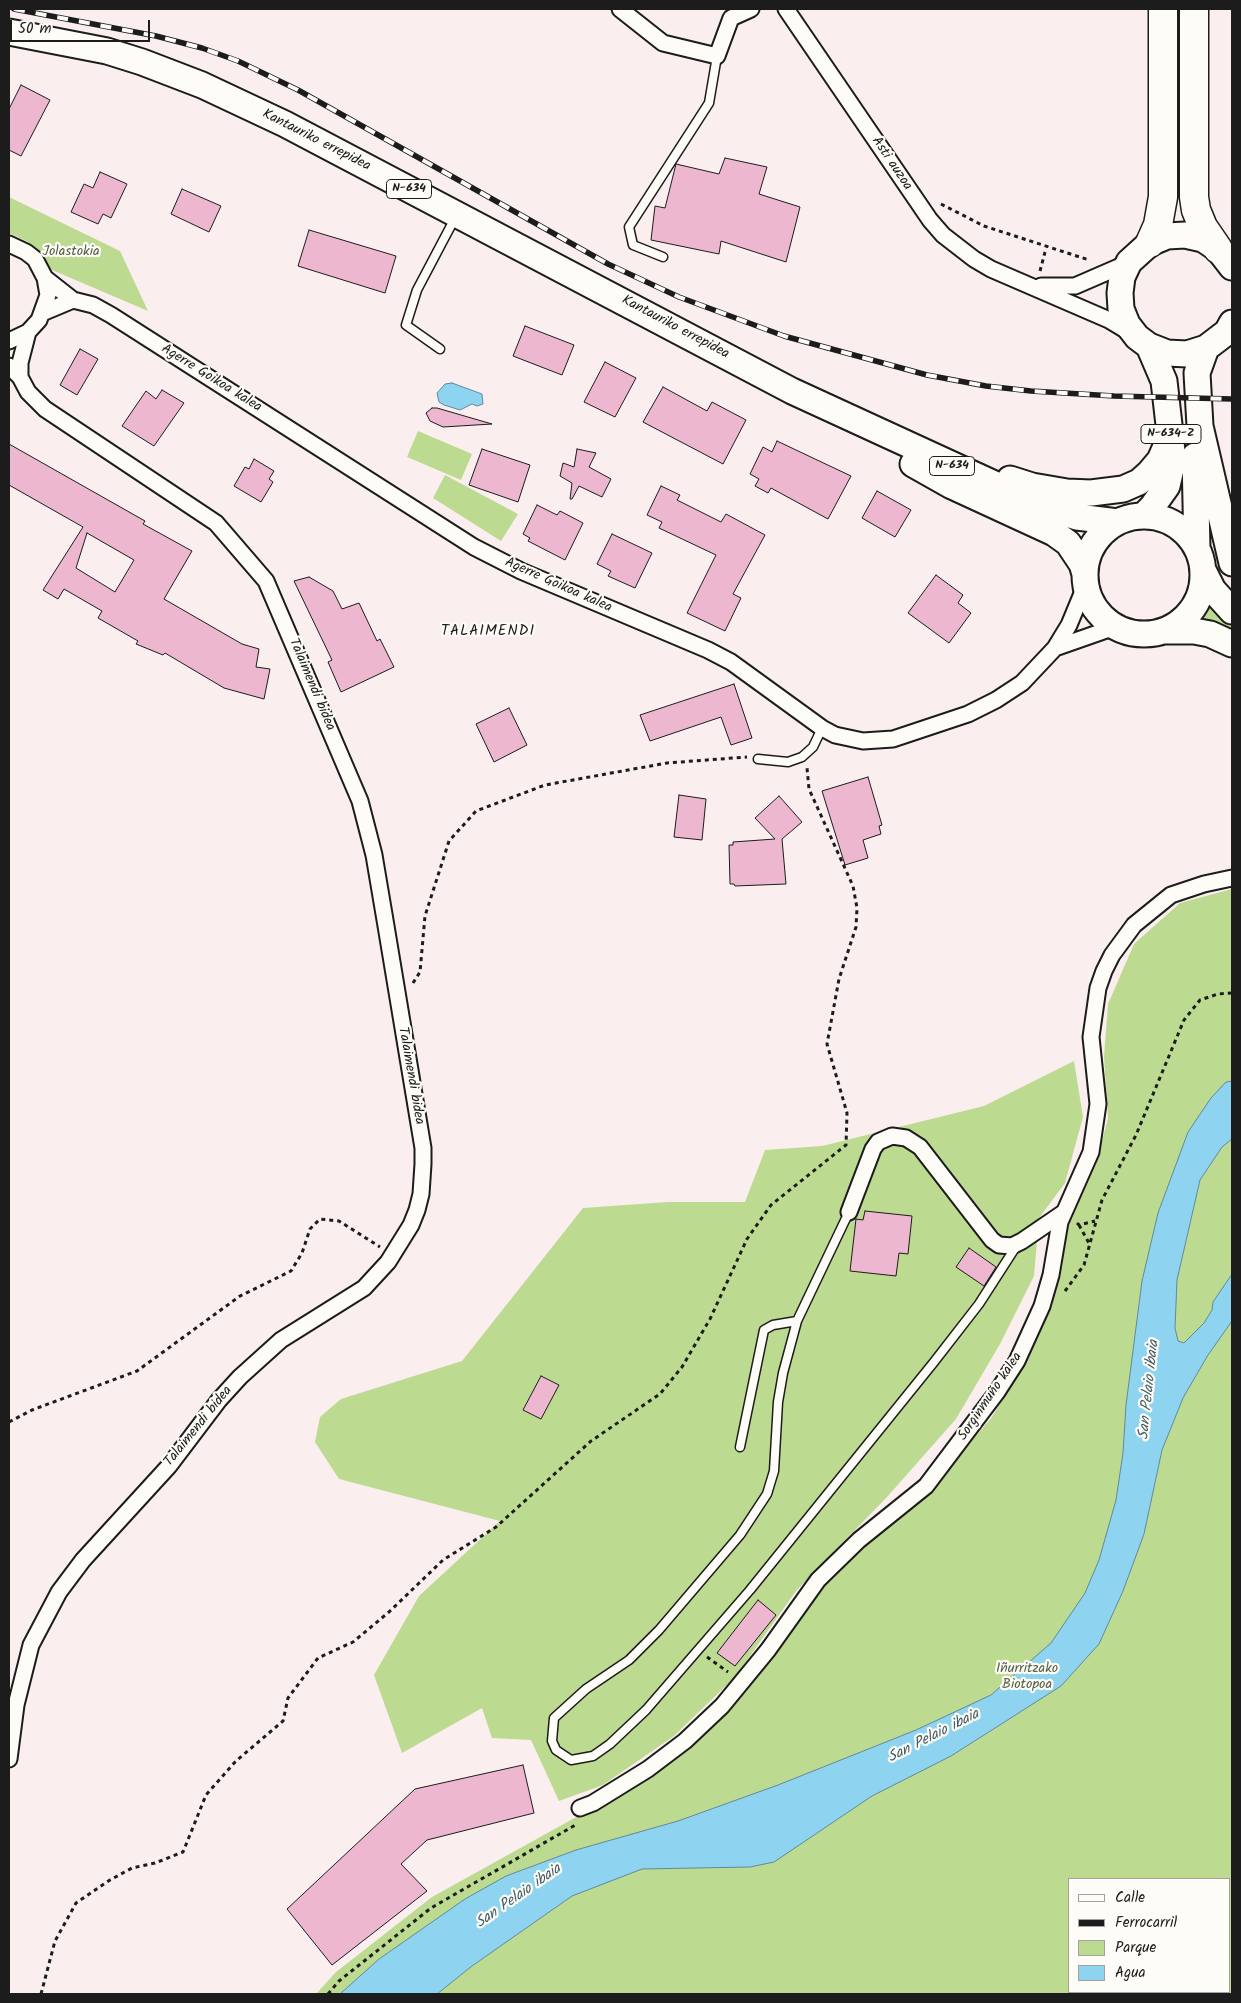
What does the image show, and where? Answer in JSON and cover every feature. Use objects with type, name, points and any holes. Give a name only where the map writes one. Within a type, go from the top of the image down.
[{"type":"highway","points":[[1150,243],[1158,225],[1163,197],[1163,9]]},
{"type":"highway","points":[[1194,9],[1194,197],[1196,210],[1203,227],[1225,258]]},
{"type":"highway","name":"Kantauriko errepidea","points":[[11,35],[107,51],[202,85],[285,124],[792,391]]},
{"type":"highway","points":[[1225,258],[1203,239],[1185,235],[1167,236],[1150,243],[1129,262],[1122,277],[1120,293],[1122,309],[1127,324],[1143,341],[1167,353],[1187,354],[1206,348],[1230,327]]},
{"type":"highway","name":"N-634-Z","points":[[1143,341],[1164,381],[1171,436],[1172,472],[1167,486],[1152,508],[1143,516]]},
{"type":"highway","points":[[1206,348],[1197,373],[1198,409],[1204,447],[1232,563]]},
{"type":"highway","name":"N-634-Z","points":[[1197,373],[1191,409],[1201,560]]},
{"type":"highway","name":"N-634","points":[[792,391],[1040,505],[1077,517],[1118,522]]},
{"type":"highway","name":"N-634","points":[[792,391],[861,434],[952,486],[1054,533],[1068,544],[1082,564],[1091,601],[1101,616],[1115,627],[1139,634],[1179,630],[1202,633],[1232,644]]},
{"type":"highway","points":[[946,463],[966,464],[1032,486],[1067,492],[1109,492],[1139,482],[1160,460],[1171,436]]},
{"type":"highway","name":"N-634","points":[[1085,579],[1087,558],[1094,544],[1104,531],[1118,522],[1143,516],[1159,518],[1175,524],[1188,535],[1213,590],[1232,611]]},
{"type":"highway","name":"N-634","points":[[1164,631],[1180,622],[1193,608],[1202,591],[1201,560]]},
{"type":"street","points":[[620,9],[663,43],[717,56],[731,18],[751,9]]},
{"type":"street","name":"Asti auzoa","points":[[786,9],[930,220],[950,241],[974,259],[1109,320],[1143,341]]},
{"type":"street","points":[[9,244],[26,252],[35,259],[45,278],[48,295],[39,320],[28,332],[9,340]]},
{"type":"street","name":"Asti auzoa","points":[[1029,285],[1053,288],[1075,286],[1129,262]]},
{"type":"street","name":"Agerre Goikoa kalea","points":[[45,278],[73,300],[93,304],[111,315],[474,547],[521,571],[708,650],[731,662],[822,728],[848,738],[878,741],[900,737],[951,720],[996,700],[1022,684],[1056,648]]},
{"type":"street","points":[[42,313],[73,300]]},
{"type":"street","name":"Talaimendi bidea","points":[[9,1759],[19,1691],[31,1646],[50,1608],[83,1560],[169,1466],[219,1400],[260,1358],[304,1324],[364,1288],[394,1255],[417,1210],[421,1194],[424,1164],[423,1148],[375,865],[360,801],[266,581],[216,523],[45,409],[28,392],[14,371],[20,363],[28,332]]},
{"type":"street","points":[[1056,648],[1068,625],[1085,579]]},
{"type":"street","points":[[1056,648],[1115,627]]},
{"type":"street","name":"Sorginmuño kalea","points":[[582,1814],[593,1804],[648,1770],[691,1736],[744,1681],[818,1580],[859,1540],[926,1486],[997,1392],[1017,1361],[1042,1306],[1051,1275],[1063,1213],[1091,1152],[1098,1104],[1091,1037],[1098,988],[1112,954],[1134,925],[1171,895],[1204,884],[1232,878]]},
{"type":"street","points":[[849,1212],[878,1142],[892,1136],[899,1136],[920,1147],[992,1240],[1005,1246],[1018,1243],[1063,1213]]},
{"type":"lane","points":[[663,258],[633,246],[629,227],[709,103],[717,56]]},
{"type":"lane","points":[[440,349],[406,325],[417,290],[457,214]]},
{"type":"lane","points":[[758,759],[788,762],[802,758],[813,747],[822,728]]},
{"type":"lane","points":[[849,1212],[797,1321],[783,1373],[778,1402],[774,1471],[767,1494],[740,1535],[659,1630],[629,1660],[586,1689],[554,1718],[552,1741],[556,1750],[571,1760],[593,1756],[610,1744],[646,1710],[750,1590],[979,1304],[1018,1243]]},
{"type":"lane","points":[[740,1447],[764,1330],[773,1325],[797,1321]]},
{"type":"path","points":[[937,202],[984,226],[1089,260]]},
{"type":"path","points":[[1040,272],[1046,252]]},
{"type":"path","points":[[398,1007],[420,972],[425,916],[449,841],[476,811],[546,785],[601,774],[730,757],[750,756],[758,759]]},
{"type":"path","points":[[41,1994],[46,1969],[55,1941],[76,1904],[110,1880],[132,1868],[155,1863],[183,1852],[206,1795],[236,1761],[283,1721],[288,1698],[318,1658],[352,1642],[390,1612],[443,1560],[496,1527],[591,1441],[660,1394],[682,1367],[710,1320],[747,1239],[771,1206],[846,1145],[847,1113],[827,1044],[839,979],[856,927],[857,908],[852,886],[809,789],[807,764]]},
{"type":"path","points":[[1063,1293],[1084,1265],[1102,1200],[1136,1135],[1184,1020],[1200,1000],[1218,994],[1232,993]]},
{"type":"path","points":[[9,1422],[32,1410],[137,1371],[240,1296],[291,1270],[302,1253],[310,1229],[320,1219],[339,1221],[394,1255]]},
{"type":"path","points":[[1080,1225],[1090,1246]]},
{"type":"path","points":[[698,1650],[744,1681]]},
{"type":"path","points":[[328,1994],[339,1981],[431,1908],[582,1814]]},
{"type":"green space","name":"Jolastokia","points":[[9,197],[120,251],[148,311],[52,270],[28,242],[9,233]]},
{"type":"green space","points":[[418,431],[472,454],[461,480],[407,457]]},
{"type":"green space","points":[[445,475],[518,514],[501,541],[433,498]]},
{"type":"green space","points":[[1210,599],[1232,622],[1232,637],[1195,625]]},
{"type":"green space","name":"Iñurritzako Biotopoa","points":[[1232,889],[1232,1994],[316,1994],[336,1972],[432,1897],[625,1790],[666,1763],[833,1571],[863,1545],[917,1505],[992,1417],[1031,1351],[1056,1291],[1068,1227],[1096,1164],[1108,1118],[1104,1057],[1108,1004],[1134,944],[1180,903]]},
{"type":"green space","points":[[1074,1061],[1083,1117],[1065,1183],[1039,1218],[1034,1276],[1000,1344],[956,1419],[887,1497],[796,1591],[735,1677],[674,1736],[603,1785],[559,1801],[531,1740],[492,1738],[482,1708],[402,1753],[374,1675],[419,1596],[500,1521],[339,1479],[315,1442],[320,1417],[341,1399],[462,1361],[583,1208],[668,1202],[745,1202],[765,1150],[822,1146],[984,1106]]},
{"type":"water","points":[[452,383],[482,394],[483,404],[477,406],[472,404],[460,410],[439,402],[437,393],[445,384]]},
{"type":"water","name":"San Pelaio ibaia","points":[[1232,1081],[1232,1139],[1222,1147],[1200,1180],[1177,1280],[1175,1328],[1178,1341],[1184,1343],[1204,1323],[1212,1310],[1213,1302],[1232,1274],[1232,1321],[1208,1355],[1183,1398],[1162,1450],[1144,1534],[1123,1591],[1099,1644],[1061,1686],[951,1756],[872,1796],[774,1862],[750,1867],[642,1869],[572,1896],[472,1966],[437,1994],[340,1994],[379,1959],[465,1899],[506,1876],[576,1850],[678,1821],[778,1785],[916,1730],[991,1695],[1051,1643],[1085,1593],[1099,1560],[1116,1500],[1142,1281],[1158,1213],[1188,1132],[1211,1098],[1226,1082]]},
{"type":"building","points":[[21,85],[50,100],[21,156],[9,150],[9,109]]},
{"type":"building","points":[[725,158],[767,167],[759,194],[800,207],[786,262],[721,241],[719,254],[651,240],[655,206],[665,208],[676,164],[719,174]]},
{"type":"building","points":[[100,172],[127,184],[111,218],[103,214],[98,224],[71,212],[84,184],[93,188]]},
{"type":"building","points":[[182,189],[221,206],[209,232],[171,214]]},
{"type":"building","points":[[309,230],[396,256],[385,293],[298,266]]},
{"type":"building","points":[[525,326],[574,345],[562,375],[513,356]]},
{"type":"building","points":[[80,349],[98,359],[77,395],[60,385]]},
{"type":"building","points":[[605,362],[636,378],[615,417],[584,402]]},
{"type":"building","points":[[663,387],[707,411],[712,402],[746,420],[723,464],[643,422]]},
{"type":"building","points":[[162,390],[184,403],[154,446],[122,426],[146,391],[156,399]]},
{"type":"building","points":[[432,408],[492,424],[443,427],[430,421],[426,413]]},
{"type":"building","points":[[777,441],[851,476],[828,519],[771,488],[768,493],[755,486],[759,479],[750,474],[763,447],[772,452]]},
{"type":"building","points":[[9,444],[145,521],[143,524],[192,551],[164,599],[242,644],[259,649],[256,667],[270,669],[264,699],[224,688],[165,653],[163,655],[136,644],[138,641],[98,618],[102,611],[64,589],[58,599],[43,590],[83,527],[9,485]],"holes":[[[87,533],[134,560],[115,592],[76,568]]]},
{"type":"building","points":[[482,449],[530,465],[518,502],[469,485]]},
{"type":"building","points":[[577,449],[596,453],[589,467],[611,479],[602,497],[579,486],[572,499],[570,499],[572,483],[560,476],[563,463],[574,467]]},
{"type":"building","points":[[254,459],[274,471],[269,479],[273,482],[261,502],[234,486],[245,467],[249,469]]},
{"type":"building","points":[[661,486],[680,495],[677,500],[721,522],[726,514],[765,535],[733,594],[741,598],[725,631],[687,613],[716,555],[659,528],[662,522],[647,515]]},
{"type":"building","points":[[877,491],[911,510],[895,537],[862,518]]},
{"type":"building","points":[[537,505],[557,515],[560,511],[583,523],[565,560],[528,541],[530,538],[523,534]]},
{"type":"building","points":[[612,534],[652,553],[635,588],[608,576],[611,571],[597,564]]},
{"type":"building","points":[[936,575],[963,595],[958,603],[971,613],[949,643],[908,613]]},
{"type":"building","points":[[309,577],[333,591],[342,609],[359,603],[377,641],[380,639],[394,667],[341,692],[328,662],[332,660],[294,581]]},
{"type":"building","points":[[734,684],[752,738],[731,745],[721,717],[650,741],[640,715]]},
{"type":"building","points":[[509,708],[527,745],[494,762],[476,724]]},
{"type":"building","points":[[868,777],[882,825],[879,826],[881,834],[863,840],[868,858],[845,865],[822,791]]},
{"type":"building","points":[[679,795],[706,799],[702,840],[674,837]]},
{"type":"building","points":[[779,796],[802,822],[782,839],[786,884],[735,886],[730,884],[729,845],[733,845],[733,842],[775,839],[755,818]]},
{"type":"building","points":[[865,1211],[912,1216],[908,1254],[899,1253],[896,1276],[850,1271],[856,1219],[863,1220]]},
{"type":"building","points":[[969,1248],[996,1267],[984,1286],[956,1267]]},
{"type":"building","points":[[541,1376],[559,1385],[541,1419],[523,1410]]},
{"type":"building","points":[[758,1600],[776,1615],[735,1666],[717,1653]]},
{"type":"building","points":[[523,1765],[534,1813],[427,1840],[401,1864],[427,1891],[332,1965],[287,1909],[415,1789]]},
{"type":"railway","points":[[14,9],[156,36],[202,48],[238,61],[298,90],[608,264],[679,297],[784,336],[927,375],[986,386],[1114,396],[1232,399]]},
{"type":"district","name":"TALAIMENDI","points":[[488,632]]}]
